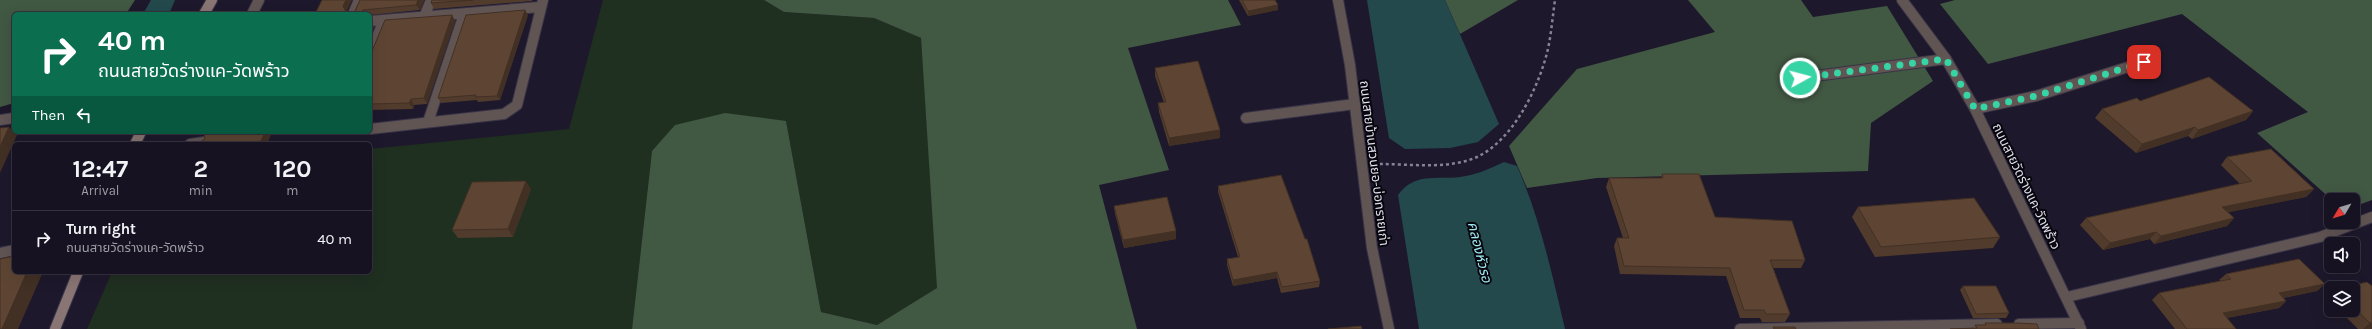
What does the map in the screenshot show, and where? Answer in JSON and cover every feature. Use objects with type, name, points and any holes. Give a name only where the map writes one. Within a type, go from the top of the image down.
[{"type":"main road","points":[[205,12],[212,0]]},
{"type":"main road","points":[[55,329],[77,274]]},
{"type":"street","points":[[253,12],[259,0]]},
{"type":"street","points":[[354,12],[359,0]]},
{"type":"street","points":[[424,17],[431,0]]},
{"type":"street","points":[[499,10],[503,0]]},
{"type":"street","name":"ถนนสายบ้านสวนยอ-บ่อทรายเก่า","points":[[1338,0],[1355,104],[1372,248],[1389,329]]},
{"type":"street","name":"ถนนสายวัดร่างแค-วัดพร้าว","points":[[1902,0],[1946,59],[1975,109],[2080,326]]},
{"type":"street","points":[[372,21],[464,14],[542,4],[517,105],[511,111],[504,114],[372,129]]},
{"type":"street","points":[[428,122],[464,14]]},
{"type":"street","points":[[372,49],[384,20]]},
{"type":"street","points":[[1800,78],[1946,59]]},
{"type":"street","points":[[1975,109],[2036,96],[2144,62]]},
{"type":"street","points":[[1246,118],[1355,104]]},
{"type":"street","points":[[0,120],[12,118]]},
{"type":"street","points":[[2066,297],[2320,237],[2372,217]]},
{"type":"street","points":[[0,253],[12,250]]},
{"type":"street","points":[[1740,329],[2080,326]]},
{"type":"path","points":[[1363,164],[1442,164],[1479,156],[1498,142],[1526,105],[1544,60],[1555,0]]},
{"type":"shaded area","points":[[0,0],[135,0],[127,12],[12,12],[12,104],[0,107]]},
{"type":"shaded area","points":[[603,0],[764,0],[784,12],[874,18],[921,38],[938,288],[877,325],[821,312],[786,121],[652,151],[632,329],[87,329],[111,274],[372,274],[372,149],[569,129]]},
{"type":"shaded area","points":[[764,0],[1228,0],[1241,25],[1128,48],[1169,170],[1099,185],[1137,329],[632,329],[652,151],[675,125],[725,113],[786,121],[821,312],[877,325],[937,288],[921,38],[874,18],[784,12]]},
{"type":"shaded area","points":[[1445,0],[1518,0],[1460,34]]},
{"type":"shaded area","points":[[1688,0],[1801,0],[1813,17],[1887,6],[1933,81],[1871,123],[1868,171],[1597,178],[1527,188],[1509,146],[1577,69],[1715,32]]},
{"type":"shaded area","points":[[1955,0],[2372,0],[2372,200],[2360,204],[2360,193],[2324,193],[2257,133],[2308,112],[2182,14],[1988,64],[1940,4]]},
{"type":"water","points":[[1367,0],[1445,0],[1499,124],[1478,142],[1450,148],[1405,149],[1389,138]]},
{"type":"water","name":"คลองหัวรอ","points":[[1504,162],[1517,166],[1525,186],[1545,246],[1565,329],[1419,329],[1398,195],[1411,183],[1418,180],[1426,178],[1451,178],[1472,175]]},
{"type":"building","points":[[322,0],[346,0],[343,6],[346,12],[316,12]]},
{"type":"building","points":[[360,0],[418,0],[416,5],[354,12]]},
{"type":"building","points":[[432,0],[473,0],[431,3]]},
{"type":"building","points":[[1242,0],[1275,0],[1278,5],[1248,11]]},
{"type":"building","points":[[525,10],[497,96],[475,97],[476,95],[438,98],[466,15]]},
{"type":"building","points":[[452,15],[424,98],[411,99],[409,103],[372,104],[372,51],[385,20]]},
{"type":"building","points":[[1198,61],[1220,130],[1169,138],[1158,103],[1166,102],[1155,68]]},
{"type":"building","points":[[2209,77],[2253,111],[2198,130],[2195,127],[2142,144],[2102,109],[2137,98],[2140,101]]},
{"type":"building","points":[[9,127],[0,147],[0,128]]},
{"type":"building","points":[[204,134],[264,134],[261,141],[251,142],[200,142],[205,139]]},
{"type":"building","points":[[2271,149],[2314,189],[2222,207],[2234,218],[2161,236],[2156,232],[2110,243],[2086,218],[2252,181],[2227,157]]},
{"type":"building","points":[[1662,174],[1699,174],[1715,217],[1792,221],[1805,260],[1770,260],[1790,314],[1766,314],[1764,310],[1744,310],[1730,268],[1624,266],[1617,238],[1629,238],[1609,178],[1663,178]]},
{"type":"building","points":[[1281,175],[1305,239],[1307,239],[1320,281],[1282,287],[1277,272],[1233,280],[1227,259],[1240,257],[1218,186]]},
{"type":"building","points":[[526,181],[508,229],[452,230],[472,182]]},
{"type":"building","points":[[1167,197],[1176,231],[1123,240],[1114,206]]},
{"type":"building","points":[[1974,198],[2000,237],[1881,247],[1858,207]]},
{"type":"building","points":[[12,256],[12,274],[26,274],[2,329],[0,329],[0,259]]},
{"type":"building","points":[[2299,259],[2324,284],[2279,293],[2286,301],[2223,313],[2236,329],[2187,329],[2159,293],[2231,279],[2226,274]]},
{"type":"building","points":[[2367,282],[2372,286],[2372,323],[2370,323],[2360,314],[2360,284]]},
{"type":"building","points":[[1963,286],[1996,286],[2009,313],[1976,314]]},
{"type":"building","points":[[1985,323],[2037,324],[2039,329],[1950,329],[1977,328],[1975,325],[1986,325]]},
{"type":"building","points":[[1361,326],[1362,329],[1328,329]]},
{"type":"building","points":[[1773,327],[1795,327],[1796,329],[1774,329]]},
{"type":"waterway","points":[[157,12],[163,0]]},
{"type":"route","points":[[1800,78],[1946,59],[1975,109],[2036,96],[2144,62]]}]
